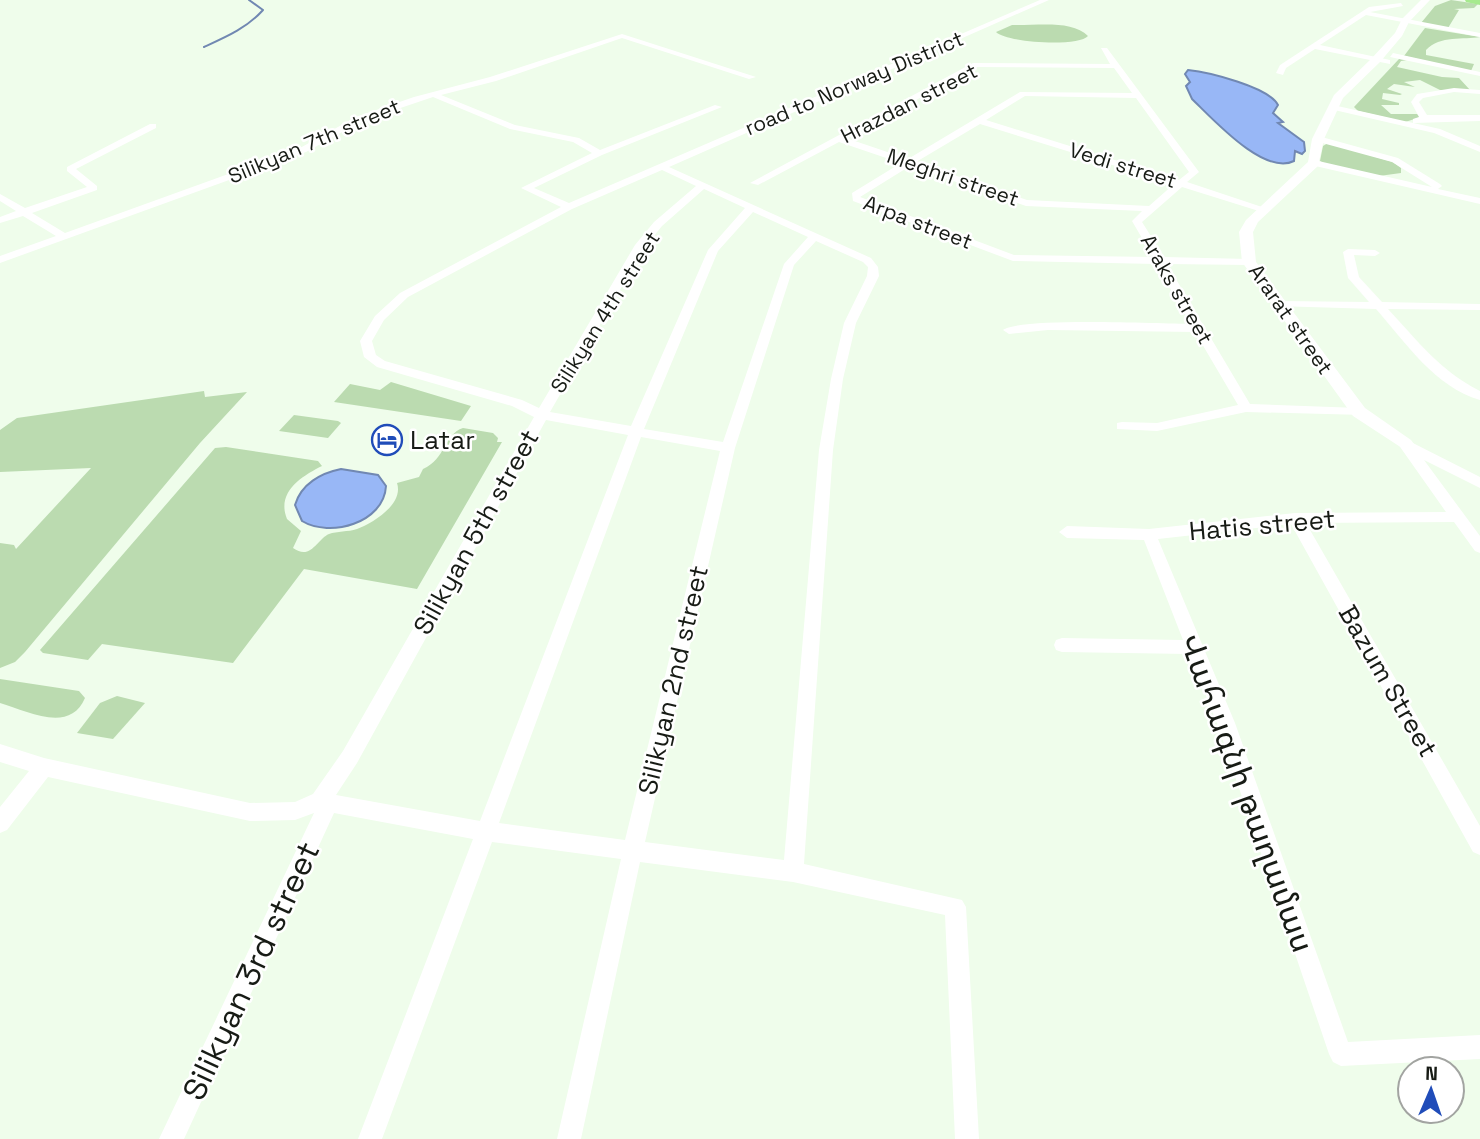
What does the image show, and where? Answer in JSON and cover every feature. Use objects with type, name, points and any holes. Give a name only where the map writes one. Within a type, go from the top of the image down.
[{"type":"highway","points":[[1471,0],[1480,2]]},
{"type":"street","name":"road to Norway District","points":[[662,167],[1046,0]]},
{"type":"street","points":[[1385,59],[1399,34],[1426,0]]},
{"type":"street","points":[[1460,0],[1471,0]]},
{"type":"street","points":[[1438,1],[1410,22],[1409,36],[1334,108],[1318,139],[1314,163],[1480,201]]},
{"type":"street","points":[[1280,73],[1283,67],[1371,8],[1401,5]]},
{"type":"street","points":[[1364,12],[1480,36]]},
{"type":"street","name":"Silikyan 7th street","points":[[0,260],[303,150],[359,119],[493,79],[622,36],[752,76]]},
{"type":"street","points":[[1314,46],[1479,72]]},
{"type":"street","points":[[1104,50],[1194,172],[1182,183]]},
{"type":"street","name":"Hrazdan street","points":[[755,183],[976,65],[1115,65]]},
{"type":"street","points":[[1424,118],[1415,102],[1420,96],[1454,90],[1480,92]]},
{"type":"street","name":"Arpa street","points":[[1137,96],[1023,94],[855,195],[856,200],[1013,258],[1249,262]]},
{"type":"street","points":[[434,95],[513,127],[576,140],[599,153]]},
{"type":"street","points":[[569,207],[526,188],[599,153],[718,107]]},
{"type":"street","points":[[1334,108],[1437,131],[1480,149]]},
{"type":"street","points":[[1407,124],[1424,118],[1480,118]]},
{"type":"street","name":"Vedi street","points":[[980,121],[1266,210]]},
{"type":"street","points":[[0,220],[94,188],[69,169],[153,126]]},
{"type":"street","name":"Meghri street","points":[[840,139],[1026,202],[1153,209]]},
{"type":"street","points":[[1318,139],[1381,155],[1451,194]]},
{"type":"street","name":"Ararat street","points":[[1314,163],[1253,220],[1246,232],[1249,262],[1359,412],[1405,444]]},
{"type":"street","points":[[662,167],[867,260],[873,267],[873,276],[850,323],[837,379],[826,450],[793,872]]},
{"type":"street","name":"Silikyan 5th street","points":[[325,801],[542,415],[517,403],[381,364],[370,357],[366,341],[379,318],[404,295],[569,207],[662,167]]},
{"type":"street","points":[[1383,178],[1404,175],[1406,168]]},
{"type":"street","name":"Araks street","points":[[1182,183],[1137,221],[1246,408]]},
{"type":"street","name":"Silikyan 4th street","points":[[542,415],[639,247],[658,224],[704,185]]},
{"type":"street","points":[[0,197],[64,237]]},
{"type":"street","points":[[370,1139],[636,431],[713,250],[751,207]]},
{"type":"street","name":"Silikyan 2nd street","points":[[569,1139],[633,849],[728,448],[789,264],[814,236]]},
{"type":"street","points":[[1375,253],[1348,252],[1354,278],[1435,368],[1451,381],[1480,396]]},
{"type":"street","points":[[1279,304],[1480,307]]},
{"type":"street","points":[[1009,330],[1048,326],[1199,328]]},
{"type":"street","points":[[1122,426],[1157,427],[1246,408],[1359,412]]},
{"type":"street","points":[[542,415],[728,448]]},
{"type":"street","points":[[1405,444],[1480,483]]},
{"type":"street","points":[[1405,444],[1480,547]]},
{"type":"street","name":"Hatis street","points":[[1067,532],[1149,535],[1295,518],[1458,517]]},
{"type":"street","name":"Bazum Street","points":[[1295,518],[1480,845]]},
{"type":"street","name":"Վահագնի թաղամաս","points":[[1149,535],[1226,723],[1341,1054],[1480,1047]]},
{"type":"street","points":[[1062,645],[1195,647]]},
{"type":"street","points":[[0,753],[44,767],[250,812],[295,811],[325,801],[484,831],[793,872],[955,907],[967,1139]]},
{"type":"street","points":[[0,823],[44,767]]},
{"type":"street","name":"Silikyan 3rd street","points":[[171,1139],[325,801]]},
{"type":"green space","points":[[1451,0],[1478,4],[1474,8],[1454,9],[1459,10],[1448,28],[1421,23],[1435,6]]},
{"type":"green space","points":[[1012,25],[1063,25],[1088,36],[1071,42],[1043,42],[1014,39],[996,32]]},
{"type":"green space","points":[[1425,28],[1480,37],[1445,40],[1426,50],[1426,55],[1474,64],[1471,71],[1404,56]]},
{"type":"green space","points":[[1399,59],[1407,60],[1401,61],[1397,67],[1459,78],[1470,90],[1440,90],[1420,80],[1404,82],[1415,87],[1394,84],[1387,89],[1402,94],[1383,93],[1382,99],[1399,105],[1381,105],[1391,114],[1417,114],[1421,117],[1405,122],[1358,111],[1354,107]]},
{"type":"green space","points":[[1328,143],[1393,162],[1401,168],[1401,173],[1379,176],[1325,164],[1320,161],[1323,146]]},
{"type":"green space","points":[[391,382],[471,406],[461,421],[334,402],[350,384],[380,390]]},
{"type":"green space","points":[[204,391],[205,397],[247,392],[200,443],[25,652],[15,662],[0,668],[0,543],[14,545],[16,549],[91,468],[0,472],[0,430],[17,418]]},
{"type":"green space","points":[[294,415],[341,423],[328,438],[279,431]]},
{"type":"green space","points":[[463,428],[493,433],[498,438],[497,442],[502,442],[417,589],[304,569],[233,663],[102,644],[88,660],[43,653],[40,650],[215,448],[226,447],[318,461],[322,466],[299,480],[285,501],[287,519],[301,531],[293,548],[305,552],[329,534],[357,529],[386,512],[396,498],[397,483],[419,477],[452,436]]},
{"type":"green space","points":[[0,679],[79,691],[85,698],[78,709],[69,715],[47,717],[0,703]]},
{"type":"green space","points":[[117,696],[145,703],[113,739],[77,733],[100,703]]},
{"type":"water","points":[[1188,70],[1237,82],[1272,98],[1278,105],[1273,113],[1283,122],[1278,123],[1304,142],[1305,151],[1302,154],[1295,151],[1294,161],[1282,163],[1254,153],[1192,99],[1186,86],[1190,82],[1185,74]]},
{"type":"water","points":[[341,469],[378,475],[386,486],[383,499],[376,509],[354,524],[340,527],[314,526],[302,521],[295,505],[302,491],[326,473]]},
{"type":"waterway","points":[[204,47],[243,27],[263,10],[249,0]]},
{"type":"place","name":"Latar","points":[[387,440]]}]
